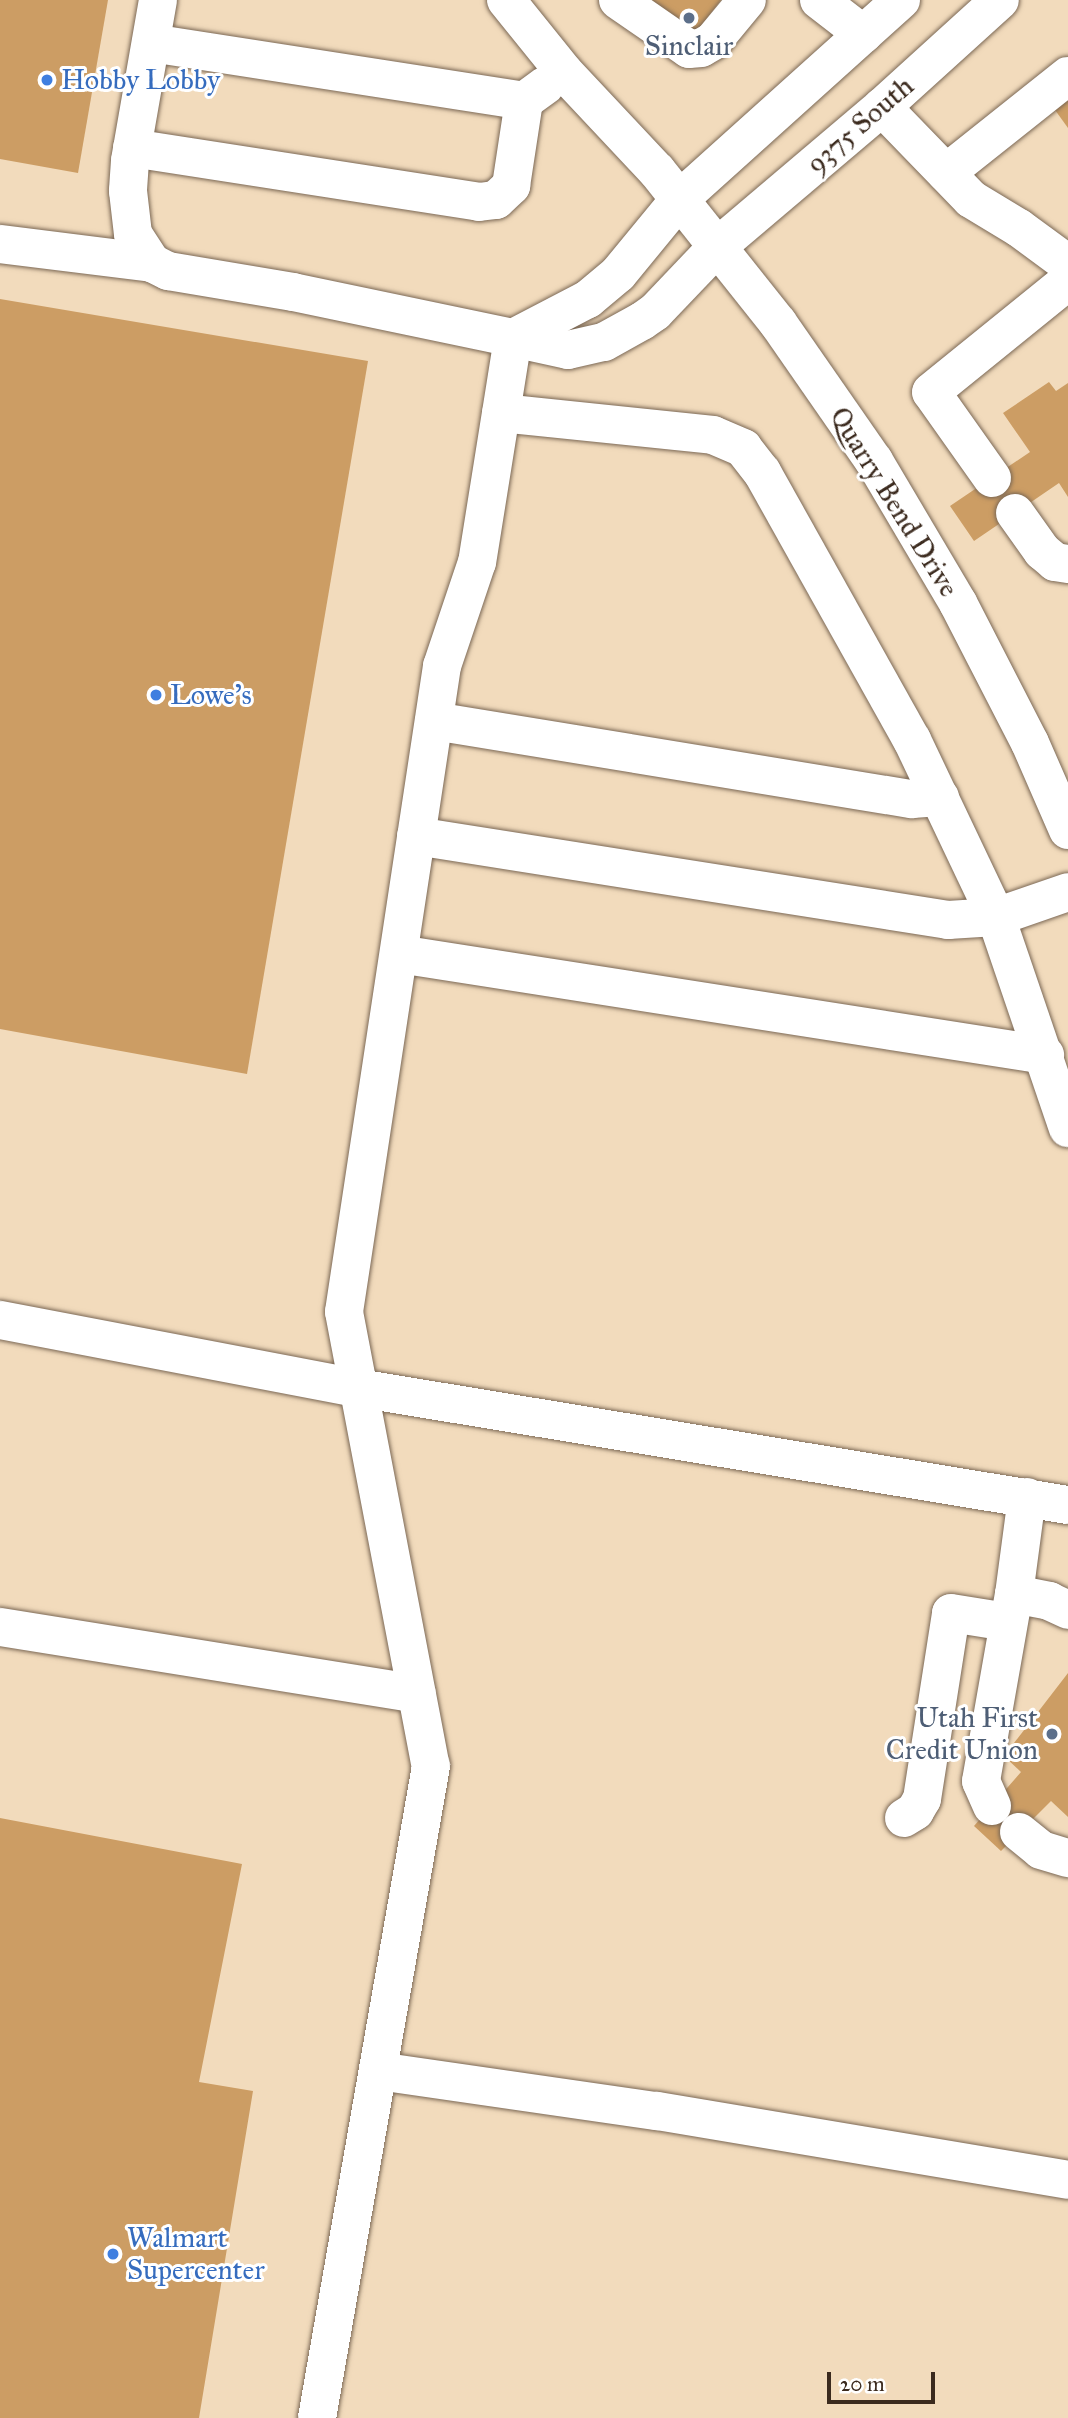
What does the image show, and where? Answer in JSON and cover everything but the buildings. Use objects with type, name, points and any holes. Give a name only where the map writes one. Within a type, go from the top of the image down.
[{"type":"street","points":[[152,263],[133,234],[130,216],[132,148],[158,0]]},
{"type":"street","points":[[618,0],[690,49],[701,48],[713,41],[747,0]]},
{"type":"street","points":[[819,0],[863,34]]},
{"type":"street","points":[[317,2418],[430,1766],[344,1312],[446,649],[477,562],[513,338],[589,299],[618,274],[678,201],[901,0]]},
{"type":"street","name":"9375 South","points":[[0,244],[152,263],[168,271],[293,292],[568,350],[604,342],[655,312],[717,247],[882,107],[1000,0]]},
{"type":"street","name":"Quarry Bend Drive","points":[[509,2],[564,72],[657,171],[678,201],[778,323],[881,473],[958,603],[1030,743],[1068,830]]},
{"type":"street","points":[[151,43],[524,101],[564,72]]},
{"type":"street","points":[[946,173],[1068,76]]},
{"type":"street","points":[[132,148],[479,202],[496,200],[512,186],[524,101]]},
{"type":"street","points":[[882,107],[971,199],[1019,228],[1068,264]]},
{"type":"street","points":[[992,478],[931,392],[1068,281]]},
{"type":"street","points":[[501,413],[713,435],[743,448],[762,472],[912,740],[940,797],[996,917],[1068,1128]]},
{"type":"street","points":[[1015,513],[1042,551],[1055,562],[1068,564]]},
{"type":"street","points":[[434,721],[912,799],[940,797]]},
{"type":"street","points":[[416,836],[948,920],[996,917],[1068,891]]},
{"type":"street","points":[[399,954],[1045,1055]]},
{"type":"street","points":[[0,1320],[358,1388],[1068,1504]]},
{"type":"street","points":[[992,1805],[981,1781],[1027,1497]]},
{"type":"street","points":[[904,1818],[915,1811],[922,1799],[951,1613],[1010,1608],[1049,1601],[1068,1610]]},
{"type":"street","points":[[0,1627],[417,1694]]},
{"type":"street","points":[[1019,1832],[1041,1850],[1068,1858]]},
{"type":"street","points":[[378,2071],[657,2112],[1068,2180]]},
{"type":"place","name":"Sinclair","points":[[689,18]]},
{"type":"place","name":"Hobby Lobby","points":[[47,80]]},
{"type":"place","name":"Lowe's","points":[[156,695]]},
{"type":"place","name":"Utah First Credit Union","points":[[1052,1734]]},
{"type":"place","name":"Walmart Supercenter","points":[[113,2254]]}]
